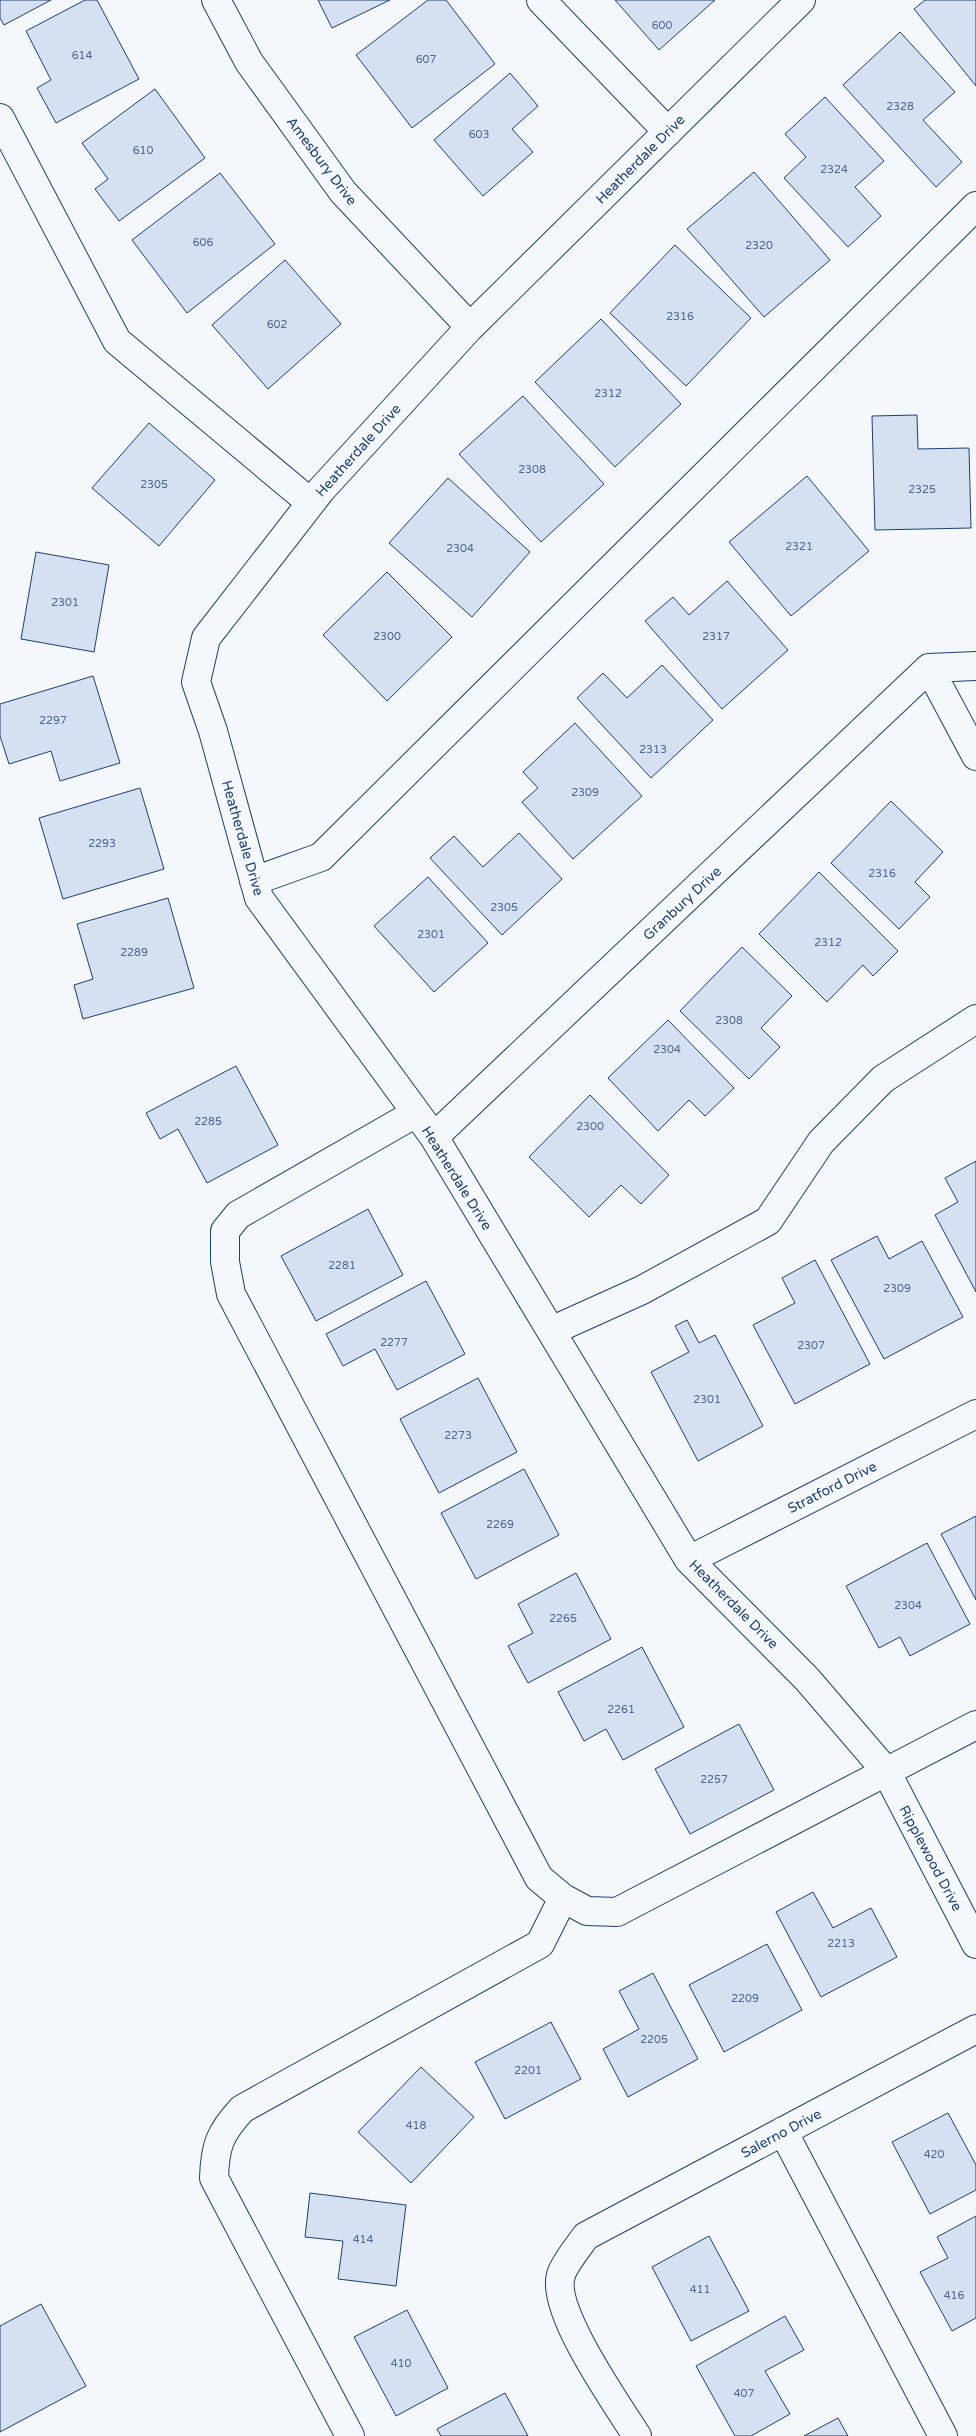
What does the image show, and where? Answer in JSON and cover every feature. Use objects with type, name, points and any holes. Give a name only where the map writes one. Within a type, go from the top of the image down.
[{"type":"street","name":"Amesbury Drive","points":[[216,0],[249,62],[343,192],[470,327]]},
{"type":"street","points":[[541,0],[668,132]]},
{"type":"street","name":"Heatherdale Drive","points":[[801,0],[470,327],[311,503],[206,638],[196,682],[213,731],[259,898],[434,1137],[689,1560],[808,1678],[886,1771]]},
{"type":"street","points":[[0,118],[117,341],[311,503]]},
{"type":"street","points":[[254,881],[320,857],[976,206]]},
{"type":"street","points":[[976,666],[929,668],[976,756]]},
{"type":"street","name":"Granbury Drive","points":[[434,1137],[929,668]]},
{"type":"street","points":[[551,1331],[642,1290],[768,1221],[821,1142],[883,1079],[976,1019]]},
{"type":"street","points":[[416,1113],[238,1215],[225,1230],[225,1262],[231,1294],[539,1878],[563,1898],[587,1911],[617,1912],[976,1725]]},
{"type":"street","name":"Stratford Drive","points":[[689,1560],[976,1414]]},
{"type":"street","name":"Ripplewood Drive","points":[[886,1771],[976,1944]]},
{"type":"street","points":[[350,2436],[214,2178],[215,2152],[227,2125],[242,2109],[540,1944],[563,1898]]},
{"type":"street","name":"Salerno Drive","points":[[637,2436],[575,2334],[561,2297],[561,2275],[586,2236],[976,2029]]},
{"type":"street","points":[[783,2131],[943,2436]]},
{"type":"building","points":[[0,0],[51,0],[4,25],[0,18]]},
{"type":"building","points":[[85,0],[97,0],[139,79],[56,123],[37,88],[51,80],[26,31]]},
{"type":"building","points":[[318,0],[390,0],[332,28]]},
{"type":"building","points":[[428,0],[446,0],[495,64],[412,128],[356,55]]},
{"type":"building","points":[[615,0],[715,0],[659,50]]},
{"type":"building","points":[[925,0],[976,0],[976,86],[914,9]]},
{"type":"building","points":[[900,32],[955,92],[923,120],[962,162],[936,187],[843,85]]},
{"type":"building","points":[[510,73],[538,106],[512,129],[533,152],[483,196],[434,140]]},
{"type":"building","points":[[155,89],[205,158],[119,221],[95,189],[108,179],[82,143]]},
{"type":"building","points":[[825,97],[884,161],[855,187],[881,216],[848,247],[784,178],[806,157],[785,134]]},
{"type":"building","points":[[754,172],[830,260],[764,317],[687,229]]},
{"type":"building","points":[[220,173],[275,244],[187,313],[132,240]]},
{"type":"building","points":[[675,245],[751,318],[686,386],[610,313]]},
{"type":"building","points":[[285,260],[341,324],[268,389],[212,325]]},
{"type":"building","points":[[601,319],[681,404],[615,467],[535,382]]},
{"type":"building","points":[[523,396],[604,484],[541,542],[459,454]]},
{"type":"building","points":[[917,415],[918,449],[969,448],[971,528],[875,530],[872,416]]},
{"type":"building","points":[[149,423],[215,480],[159,546],[92,488]]},
{"type":"building","points":[[807,476],[869,551],[791,616],[729,542]]},
{"type":"building","points":[[448,478],[530,552],[472,617],[389,543]]},
{"type":"building","points":[[36,552],[109,565],[94,652],[21,639]]},
{"type":"building","points":[[387,572],[452,637],[387,701],[323,635]]},
{"type":"building","points":[[727,581],[788,650],[722,709],[645,621],[673,597],[689,615]]},
{"type":"building","points":[[662,665],[713,720],[651,778],[577,698],[603,673],[627,698]]},
{"type":"building","points":[[93,676],[120,763],[60,781],[51,751],[9,764],[0,736],[0,704]]},
{"type":"building","points":[[575,723],[642,796],[573,859],[522,802],[538,788],[523,772]]},
{"type":"building","points":[[140,788],[164,869],[63,899],[39,818]]},
{"type":"building","points":[[891,801],[943,852],[915,882],[930,897],[899,929],[831,863]]},
{"type":"building","points":[[519,833],[562,879],[502,935],[430,858],[454,836],[483,867]]},
{"type":"building","points":[[819,872],[898,951],[873,976],[863,965],[827,1002],[759,934]]},
{"type":"building","points":[[428,877],[488,943],[434,992],[374,926]]},
{"type":"building","points":[[168,898],[194,988],[83,1019],[74,985],[93,979],[77,924]]},
{"type":"building","points":[[742,947],[792,996],[761,1028],[780,1047],[749,1079],[680,1011]]},
{"type":"building","points":[[668,1020],[734,1088],[705,1116],[689,1100],[658,1131],[608,1078]]},
{"type":"building","points":[[236,1066],[278,1145],[207,1183],[178,1129],[160,1139],[146,1113]]},
{"type":"building","points":[[590,1095],[669,1175],[641,1204],[621,1185],[589,1217],[529,1157]]},
{"type":"building","points":[[976,1161],[976,1292],[935,1215],[958,1202],[945,1178]]},
{"type":"building","points":[[368,1209],[403,1275],[316,1321],[281,1256]]},
{"type":"building","points":[[877,1236],[889,1259],[922,1241],[963,1317],[884,1359],[831,1260]]},
{"type":"building","points":[[815,1260],[870,1364],[795,1404],[753,1325],[795,1303],[782,1278]]},
{"type":"building","points":[[426,1281],[465,1354],[397,1390],[375,1349],[343,1366],[326,1334]]},
{"type":"building","points":[[687,1320],[699,1343],[715,1335],[763,1426],[698,1461],[651,1372],[689,1352],[675,1326]]},
{"type":"building","points":[[478,1378],[517,1452],[439,1493],[400,1419]]},
{"type":"building","points":[[524,1469],[559,1535],[476,1579],[441,1513]]},
{"type":"building","points":[[976,1516],[976,1600],[941,1534]]},
{"type":"building","points":[[927,1543],[970,1624],[910,1656],[900,1637],[879,1648],[846,1586]]},
{"type":"building","points":[[576,1573],[611,1639],[528,1683],[508,1646],[533,1633],[518,1604]]},
{"type":"building","points":[[642,1647],[684,1727],[623,1760],[606,1729],[584,1741],[558,1692]]},
{"type":"building","points":[[739,1724],[774,1790],[690,1834],[655,1769]]},
{"type":"building","points":[[813,1892],[833,1928],[871,1908],[897,1957],[821,1997],[776,1912]]},
{"type":"building","points":[[767,1944],[802,2010],[724,2052],[689,1985]]},
{"type":"building","points":[[653,1973],[698,2059],[628,2097],[603,2049],[639,2029],[619,1991]]},
{"type":"building","points":[[551,2022],[581,2079],[505,2119],[475,2062]]},
{"type":"building","points":[[421,2067],[474,2117],[411,2183],[358,2132]]},
{"type":"building","points":[[948,2113],[976,2165],[976,2190],[930,2214],[892,2142]]},
{"type":"building","points":[[310,2193],[406,2205],[396,2286],[338,2279],[343,2241],[305,2237]]},
{"type":"building","points":[[976,2216],[976,2318],[952,2331],[920,2272],[948,2258],[937,2237]]},
{"type":"building","points":[[709,2236],[749,2311],[691,2341],[652,2267]]},
{"type":"building","points":[[41,2304],[86,2386],[0,2432],[0,2326]]},
{"type":"building","points":[[407,2310],[448,2388],[396,2416],[354,2337]]},
{"type":"building","points":[[785,2316],[804,2350],[765,2371],[790,2414],[751,2436],[735,2436],[696,2366]]},
{"type":"building","points":[[505,2393],[528,2436],[441,2436],[437,2429]]},
{"type":"building","points":[[838,2418],[848,2436],[804,2436]]}]
